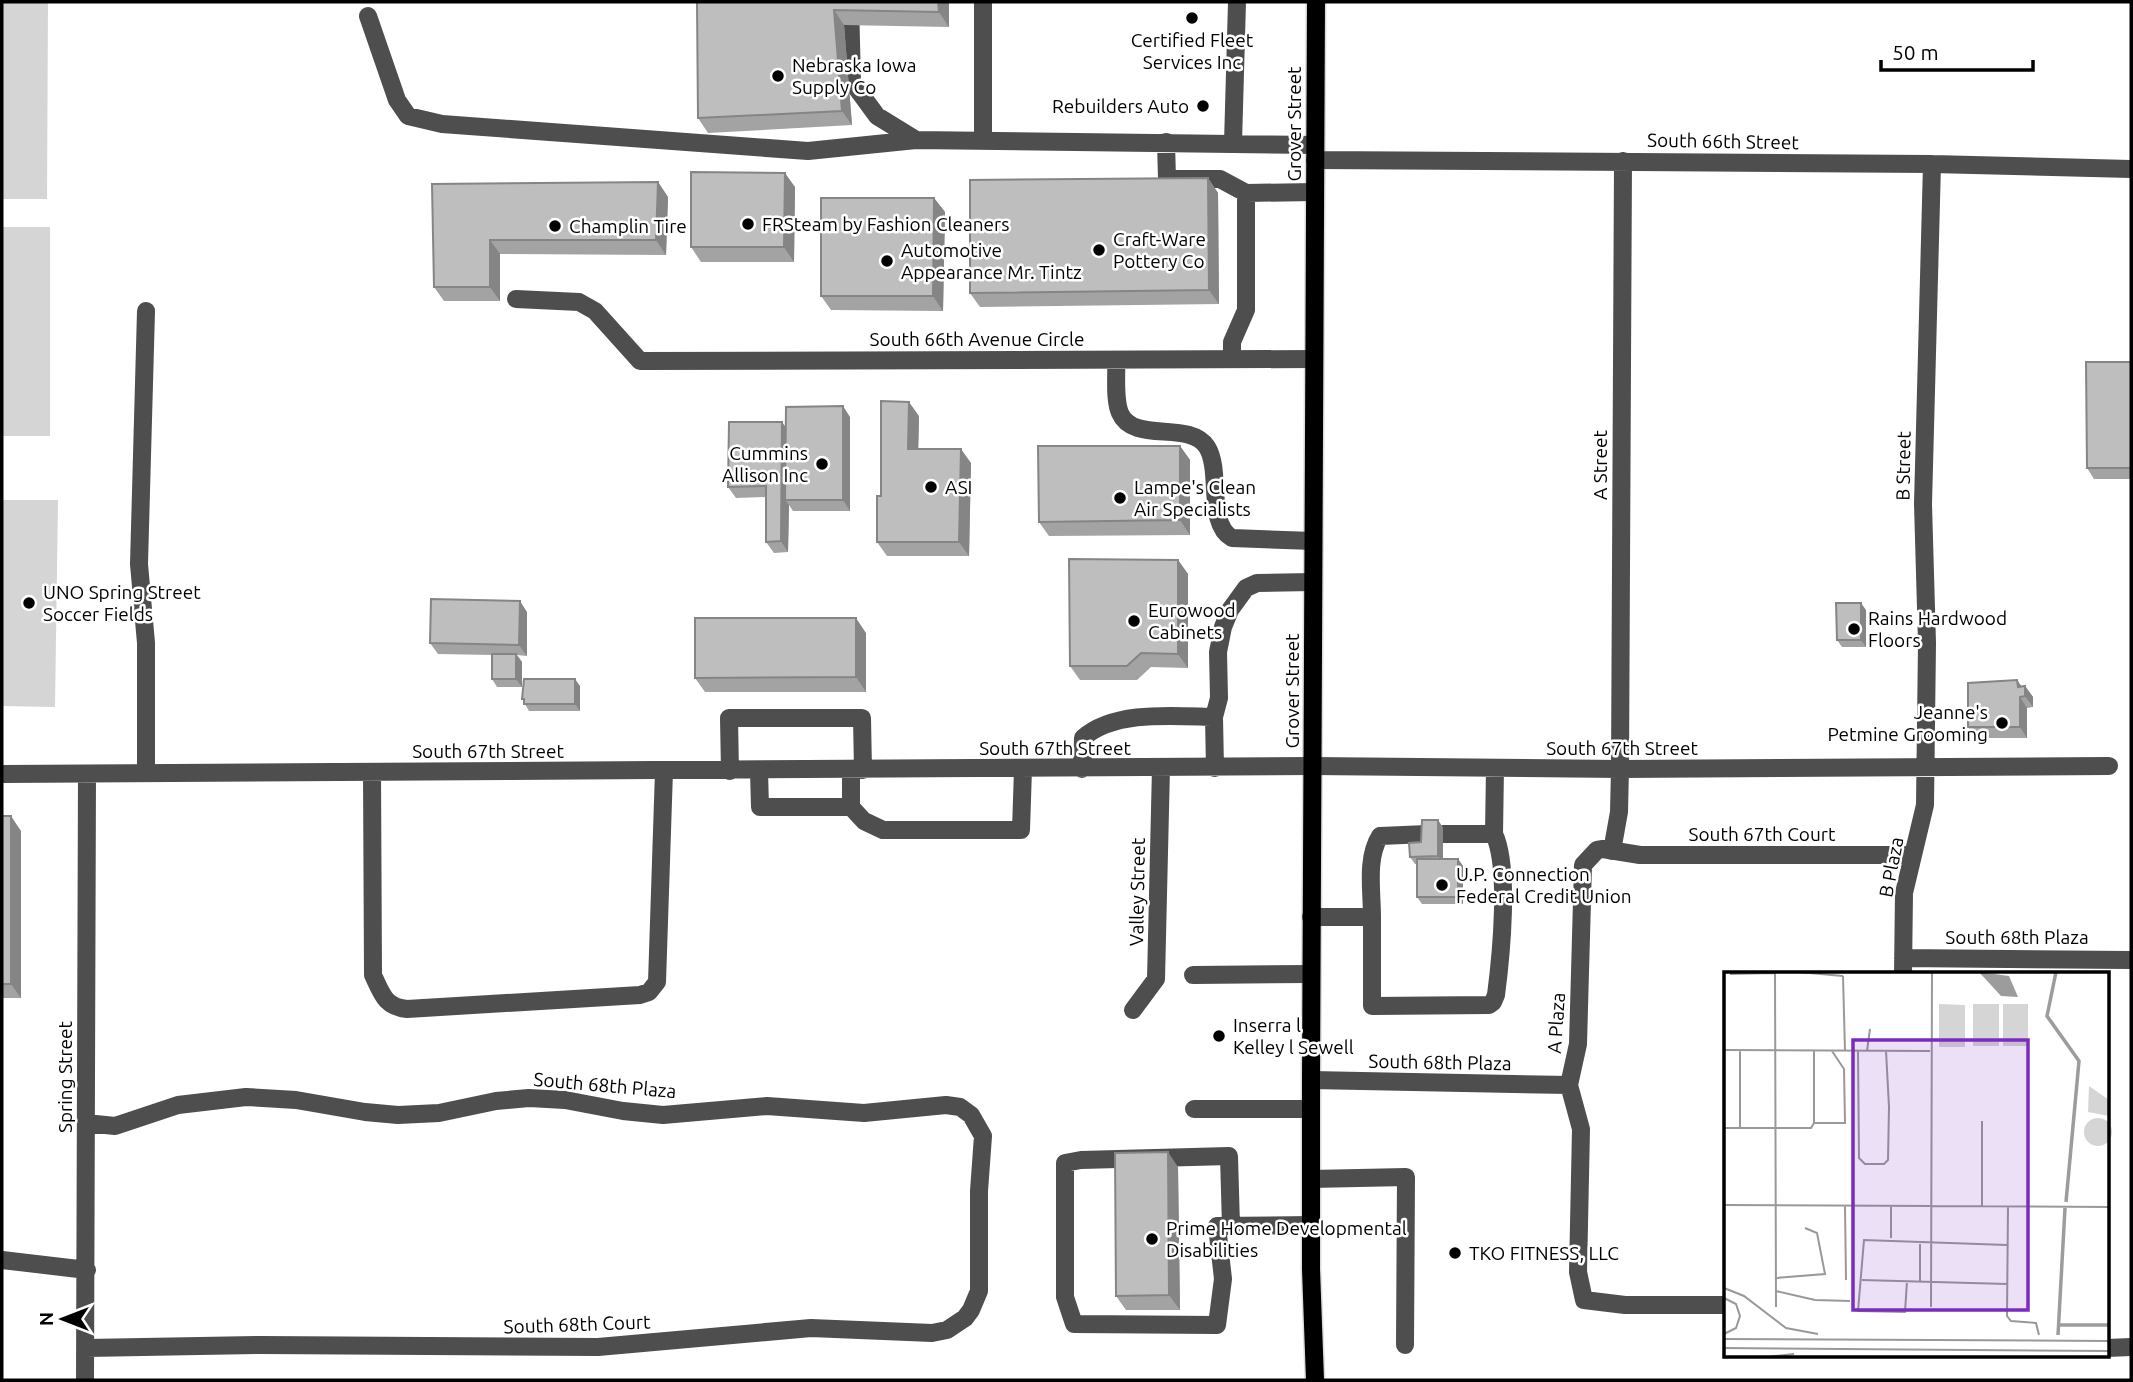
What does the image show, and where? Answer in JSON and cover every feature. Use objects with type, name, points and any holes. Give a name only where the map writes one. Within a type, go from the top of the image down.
[{"type":"main road","name":"Grover Street","points":[[1315,1380],[1311,1225],[1311,917],[1316,2]]},
{"type":"street","points":[[850,2],[852,82],[877,116],[916,139]]},
{"type":"street","points":[[983,2],[983,140]]},
{"type":"street","points":[[1233,143],[1237,2]]},
{"type":"street","name":"South 66th Street","points":[[368,16],[397,100],[408,116],[442,124],[808,151],[916,139],[1166,142],[1233,143],[1315,152],[1623,161],[2131,169]]},
{"type":"street","points":[[1166,142],[1167,179],[1220,179],[1246,193],[1315,192]]},
{"type":"street","name":"A Street","points":[[1620,769],[1623,161]]},
{"type":"street","name":"B Street","points":[[1925,768],[1927,643],[1923,504],[1933,164]]},
{"type":"street","points":[[1232,359],[1232,342],[1246,310],[1246,193]]},
{"type":"street","name":"South 66th Avenue Circle","points":[[516,299],[579,302],[595,311],[640,361],[1313,359]]},
{"type":"street","points":[[146,311],[139,564],[146,643],[146,774]]},
{"type":"street","points":[[1116,359],[1119,410],[1124,421],[1133,427],[1188,436],[1206,445],[1211,456],[1219,524],[1225,534],[1232,538],[1313,541]]},
{"type":"street","points":[[1215,768],[1214,717],[1219,698],[1218,652],[1223,627],[1239,597],[1247,588],[1257,583],[1313,582]]},
{"type":"street","points":[[1082,769],[1083,738],[1093,729],[1110,722],[1167,716],[1214,717]]},
{"type":"street","points":[[730,771],[729,719],[862,719],[850,807]]},
{"type":"street","name":"South 67th Street","points":[[2,774],[1312,766],[1620,769],[2109,766]]},
{"type":"street","name":"Valley Street","points":[[1133,1010],[1156,979],[1161,768]]},
{"type":"street","points":[[1494,834],[1380,835],[1372,856],[1372,1006],[1489,1005],[1493,1002],[1496,995],[1502,929],[1501,853],[1494,834],[1495,768]]},
{"type":"street","name":"B Plaza","points":[[1903,966],[1904,893],[1925,805],[1925,768]]},
{"type":"street","points":[[760,771],[760,807],[850,807],[864,821],[883,830],[1021,830],[1023,769]]},
{"type":"street","points":[[1612,851],[1619,812],[1620,769]]},
{"type":"street","points":[[372,772],[373,975],[386,1002],[395,1008],[407,1009],[640,995],[649,992],[657,982],[664,771]]},
{"type":"street","name":"Spring Street","points":[[85,1380],[87,774]]},
{"type":"street","name":"A Plaza","points":[[1612,851],[1597,850],[1581,870],[1578,1044],[1569,1085],[1581,1129],[1578,1272],[1584,1300],[1625,1305],[1724,1305]]},
{"type":"street","name":"South 67th Court","points":[[1612,851],[1640,855],[1913,855]]},
{"type":"street","points":[[1311,917],[1372,917]]},
{"type":"street","name":"South 68th Plaza","points":[[1903,966],[2131,960]]},
{"type":"street","points":[[1193,975],[1311,974]]},
{"type":"street","name":"South 68th Plaza","points":[[1311,1080],[1569,1085]]},
{"type":"street","name":"South 68th Plaza","points":[[86,1123],[115,1126],[178,1105],[246,1097],[296,1100],[398,1115],[439,1113],[496,1101],[529,1098],[565,1100],[663,1115],[767,1106],[864,1113],[946,1105],[960,1107],[971,1115],[983,1136],[978,1223]]},
{"type":"street","points":[[1194,1109],[1311,1109]]},
{"type":"street","points":[[1231,1226],[1228,1156],[1081,1160],[1065,1163],[1065,1297],[1074,1324],[1217,1325],[1223,1279],[1217,1226],[1231,1226],[1311,1225]]},
{"type":"street","points":[[1311,1179],[1406,1177],[1405,1345]]},
{"type":"street","name":"South 68th Court","points":[[86,1348],[261,1345],[598,1347],[811,1328],[932,1334],[947,1330],[965,1318],[979,1291],[981,1279],[978,1223]]},
{"type":"street","points":[[2,1260],[87,1270]]},
{"type":"street","points":[[2108,1348],[2131,1347]]},
{"type":"shaded area","points":[[2,2],[48,2],[47,199],[2,199]]},
{"type":"shaded area","points":[[2,227],[50,227],[50,436],[2,436]]},
{"type":"shaded area","name":"UNO Spring Street Soccer Fields","points":[[2,500],[58,500],[55,707],[2,706]]},
{"type":"building","name":"Nebraska Iowa Supply Co","points":[[697,2],[938,2],[939,12],[834,10],[842,111],[698,118]]},
{"type":"building","name":"FRSteam by Fashion Cleaners","points":[[691,172],[785,173],[784,247],[691,247]]},
{"type":"building","name":"Craft-Ware Pottery Co","points":[[1208,178],[1209,290],[970,293],[970,180]]},
{"type":"building","name":"Champlin Tire","points":[[658,182],[656,240],[490,240],[490,287],[434,287],[432,184]]},
{"type":"building","name":"Automotive Appearance Mr. Tintz","points":[[821,198],[934,198],[933,296],[821,296]]},
{"type":"building","points":[[2086,362],[2131,362],[2131,468],[2087,468]]},
{"type":"building","name":"ASI","points":[[881,401],[909,402],[908,449],[961,449],[959,542],[877,542],[877,496],[881,496]]},
{"type":"building","name":"Cummins Allison Inc","points":[[843,406],[843,500],[785,500],[786,407]]},
{"type":"building","points":[[729,422],[782,422],[781,541],[766,542],[766,486],[728,487]]},
{"type":"building","name":"Lampe's Clean Air Specialists","points":[[1038,446],[1180,446],[1180,520],[1039,522]]},
{"type":"building","name":"Eurowood Cabinets","points":[[1069,559],[1178,560],[1178,654],[1141,653],[1127,666],[1070,666]]},
{"type":"building","points":[[431,599],[520,601],[519,645],[430,643]]},
{"type":"building","name":"Rains Hardwood Floors","points":[[1836,603],[1861,603],[1861,640],[1837,640]]},
{"type":"building","points":[[695,618],[856,618],[856,677],[695,678]]},
{"type":"building","points":[[492,654],[516,654],[516,679],[492,679]]},
{"type":"building","points":[[524,679],[575,679],[575,704],[524,704]]},
{"type":"building","name":"Jeanne's Petmine Grooming","points":[[2017,680],[2018,687],[2025,686],[2025,696],[2020,697],[2020,727],[1968,727],[1968,683]]},
{"type":"building","points":[[2,816],[11,816],[11,984],[2,984]]},
{"type":"building","points":[[1422,820],[1438,820],[1438,856],[1410,857],[1409,843],[1421,842]]},
{"type":"building","name":"U.P. Connection Federal Credit Union","points":[[1417,859],[1458,859],[1458,897],[1417,897]]},
{"type":"building","name":"Prime Home Developmental Disabilities","points":[[1168,1152],[1169,1295],[1116,1296],[1115,1153]]},
{"type":"place","name":"Certified Fleet Services Inc","points":[[1192,18]]},
{"type":"place","name":"Nebraska Iowa Supply Co","points":[[778,76]]},
{"type":"place","name":"Rebuilders Auto","points":[[1203,106]]},
{"type":"place","name":"FRSteam by Fashion Cleaners","points":[[748,224]]},
{"type":"place","name":"Champlin Tire","points":[[555,226]]},
{"type":"place","name":"Craft-Ware Pottery Co","points":[[1099,250]]},
{"type":"place","name":"Automotive Appearance Mr. Tintz","points":[[887,261]]},
{"type":"place","name":"Cummins Allison Inc","points":[[822,464]]},
{"type":"place","name":"ASI","points":[[931,487]]},
{"type":"place","name":"Lampe's Clean Air Specialists","points":[[1120,498]]},
{"type":"place","name":"UNO Spring Street Soccer Fields","points":[[29,603]]},
{"type":"place","name":"Eurowood Cabinets","points":[[1134,621]]},
{"type":"place","name":"Rains Hardwood Floors","points":[[1854,629]]},
{"type":"place","name":"Jeanne's Petmine Grooming","points":[[2002,723]]},
{"type":"place","name":"U.P. Connection Federal Credit Union","points":[[1442,885]]},
{"type":"place","name":"Inserra l Kelley l Sewell","points":[[1219,1036]]},
{"type":"place","name":"Prime Home Developmental Disabilities","points":[[1152,1239]]},
{"type":"place","name":"TKO FITNESS, LLC","points":[[1455,1253]]}]
